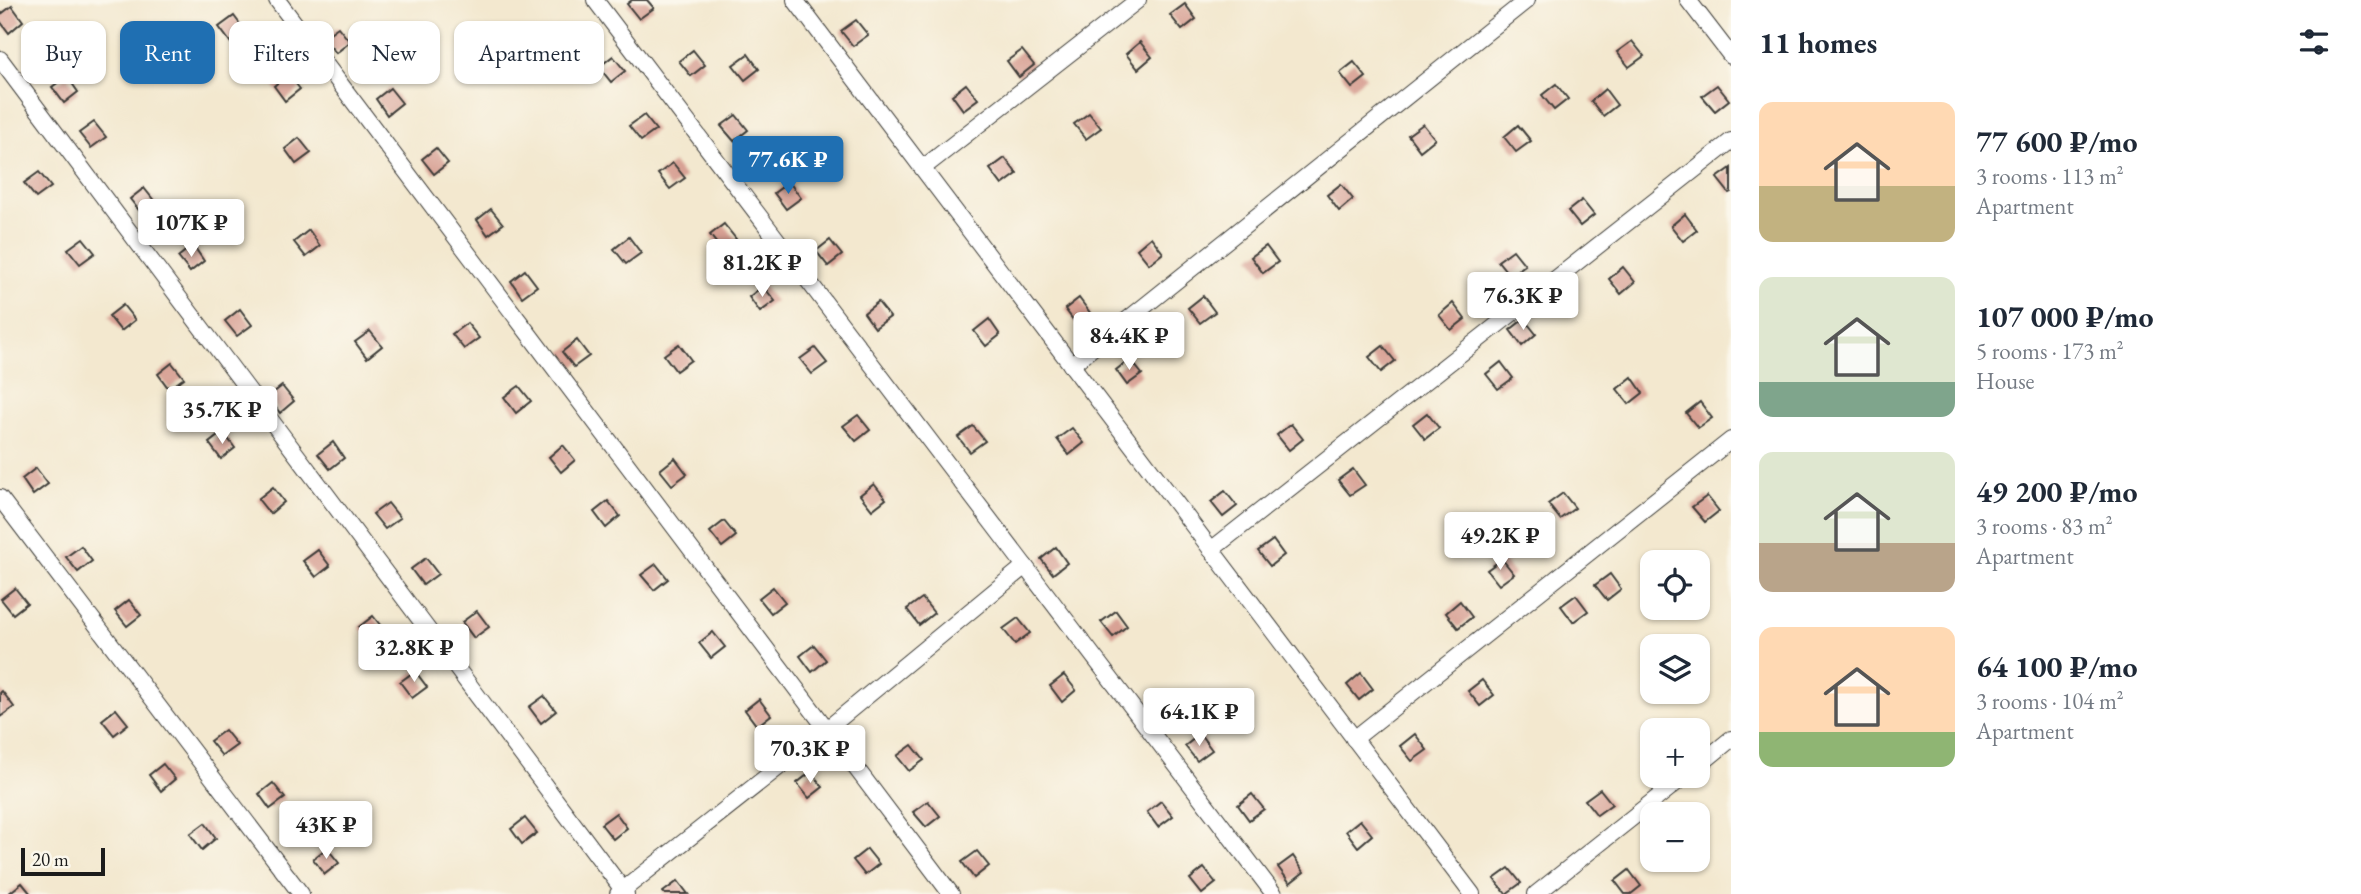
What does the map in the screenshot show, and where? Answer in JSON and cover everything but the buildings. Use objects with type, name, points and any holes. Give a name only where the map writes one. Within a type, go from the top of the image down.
[{"type":"lane","points":[[277,0],[951,894]]},
{"type":"lane","points":[[596,0],[1274,894]]},
{"type":"lane","points":[[795,0],[1472,894]]},
{"type":"lane","points":[[923,169],[1138,0]]},
{"type":"lane","points":[[1071,365],[1527,0]]},
{"type":"lane","points":[[1688,0],[1731,56]]},
{"type":"lane","points":[[0,59],[622,893],[1025,566]]},
{"type":"lane","points":[[1212,550],[1731,141]]},
{"type":"lane","points":[[1354,739],[1731,440]]},
{"type":"lane","points":[[0,498],[301,894]]},
{"type":"lane","points":[[1710,757],[1731,740]]},
{"type":"lane","points":[[1536,894],[1670,788]]}]
